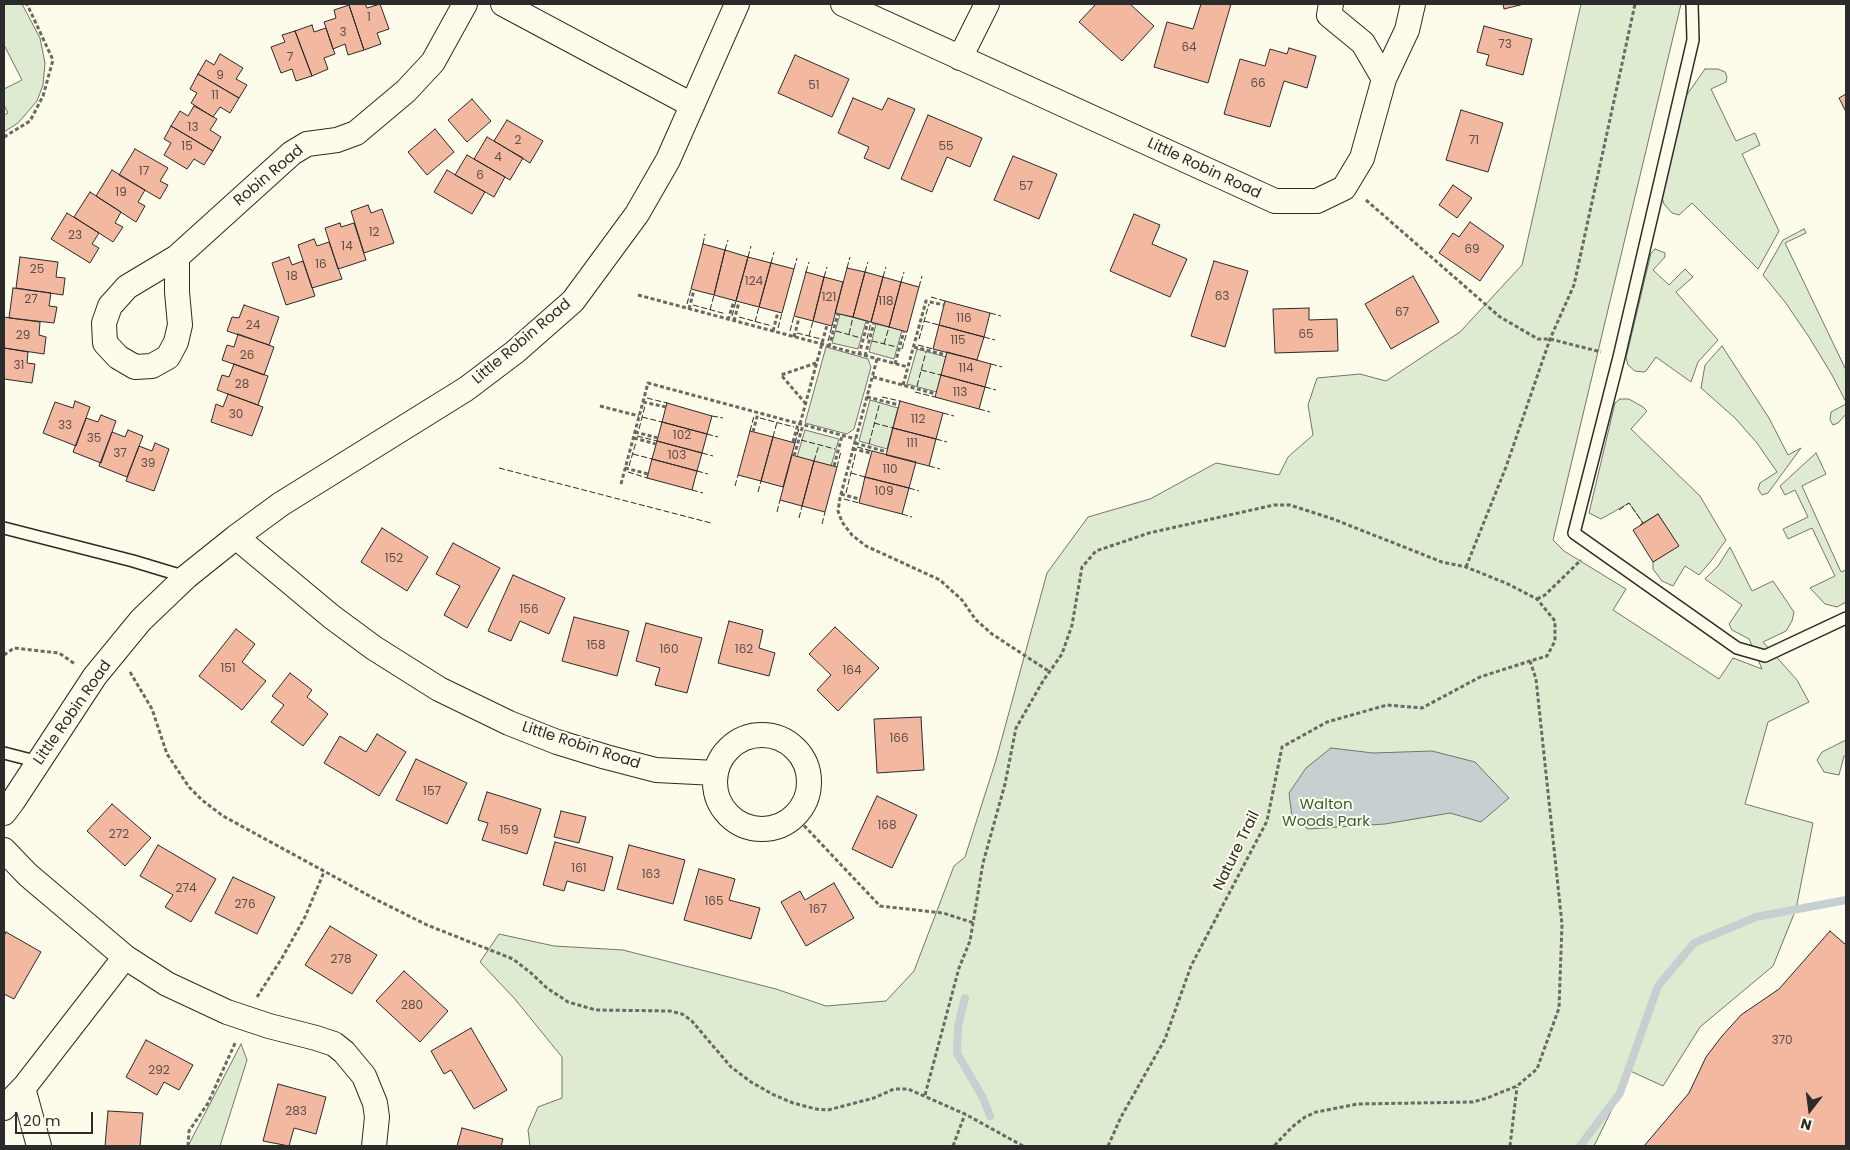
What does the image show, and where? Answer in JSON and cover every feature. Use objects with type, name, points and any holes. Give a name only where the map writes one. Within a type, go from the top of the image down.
[{"type":"street","name":"Robin Road","points":[[177,257],[176,292],[180,325],[176,342],[168,357],[152,366],[135,367],[118,357],[105,343],[104,323],[110,306],[127,287],[177,257],[292,153],[307,144],[337,140],[356,133],[413,85],[433,62],[466,4]]},
{"type":"street","points":[[504,4],[692,105]]},
{"type":"street","name":"Little Robin Road","points":[[4,813],[95,676],[141,620],[186,577],[281,504],[466,389],[515,352],[573,301],[637,214],[671,154],[737,4]]},
{"type":"street","name":"Little Robin Road","points":[[843,4],[1275,201],[1317,201],[1344,188]]},
{"type":"street","points":[[960,58],[987,4]]},
{"type":"street","points":[[1331,4],[1329,15],[1363,43],[1384,79]]},
{"type":"street","points":[[1344,188],[1362,158],[1384,79],[1407,30],[1413,4]]},
{"type":"street","name":"Little Robin Road","points":[[236,537],[325,611],[374,648],[439,689],[509,723],[557,742],[606,757],[656,770],[716,773]]},
{"type":"street","points":[[764,735],[779,738],[793,746],[802,758],[808,773],[809,789],[804,803],[795,816],[782,825],[767,829],[752,828],[737,822],[725,812],[718,799],[714,780],[723,755],[734,744],[748,737],[764,735]]},
{"type":"street","points":[[4,850],[28,875],[124,958],[167,984],[211,1006],[246,1020],[334,1044],[344,1052],[364,1076],[375,1103],[377,1117],[374,1146]]},
{"type":"street","points":[[4,1108],[23,1088],[124,958]]},
{"type":"street","points":[[23,1088],[39,1146]]},
{"type":"lane","points":[[1692,4],[1693,40],[1574,533],[1737,648],[1765,656],[1846,618]]},
{"type":"lane","points":[[4,528],[133,560],[186,577]]},
{"type":"lane","points":[[4,753],[39,762]]},
{"type":"path","points":[[4,137],[30,121],[43,96],[53,60],[27,4]]},
{"type":"path","points":[[1466,566],[1506,467],[1550,339],[1574,285],[1635,4]]},
{"type":"path","points":[[1344,188],[1365,198],[1500,317],[1538,339],[1550,339],[1618,356]]},
{"type":"path","points":[[689,309],[694,290]]},
{"type":"path","points":[[638,295],[908,367]]},
{"type":"path","points":[[728,320],[734,300]]},
{"type":"path","points":[[904,385],[926,301],[944,306]]},
{"type":"path","points":[[734,321],[739,302]]},
{"type":"path","points":[[773,332],[778,312]]},
{"type":"path","points":[[829,347],[838,313]]},
{"type":"path","points":[[794,337],[799,318]]},
{"type":"path","points":[[859,355],[868,322]]},
{"type":"path","points":[[865,356],[874,323]]},
{"type":"path","points":[[794,456],[800,425],[827,325]]},
{"type":"path","points":[[895,364],[904,331]]},
{"type":"path","points":[[914,347],[946,355]]},
{"type":"path","points":[[877,359],[841,494],[838,511],[842,522],[852,535],[866,546],[940,580],[962,600],[976,620],[992,634],[1050,672]]},
{"type":"path","points":[[806,404],[781,375],[817,363]]},
{"type":"path","points":[[873,377],[936,394]]},
{"type":"path","points":[[621,484],[648,383],[842,436],[887,452]]},
{"type":"path","points":[[867,397],[899,405]]},
{"type":"path","points":[[643,402],[666,407]]},
{"type":"path","points":[[600,406],[639,416]]},
{"type":"path","points":[[753,432],[758,413]]},
{"type":"path","points":[[793,442],[800,425]]},
{"type":"path","points":[[635,432],[658,438]]},
{"type":"path","points":[[834,466],[842,436]]},
{"type":"path","points":[[634,438],[656,444]]},
{"type":"path","points":[[853,448],[871,453]]},
{"type":"path","points":[[625,468],[648,474]]},
{"type":"path","points":[[841,494],[860,500]]},
{"type":"path","points":[[925,1095],[959,968],[970,941],[983,863],[1005,784],[1016,728],[1062,654],[1072,625],[1082,567],[1096,551],[1149,533],[1274,505],[1290,506],[1332,519],[1442,562],[1466,566],[1537,599],[1545,595],[1570,570]]},
{"type":"path","name":"Nature Trail","points":[[1108,1146],[1121,1117],[1165,1040],[1191,966],[1267,821],[1282,747],[1327,722],[1387,705],[1422,708],[1480,677],[1547,656],[1555,641],[1556,621],[1537,599]]},
{"type":"path","points":[[4,655],[14,648],[58,653],[95,676]]},
{"type":"path","points":[[114,654],[132,674],[145,695],[152,709],[167,754],[189,786],[202,800],[223,816],[324,872],[427,925],[513,960],[547,988],[568,1002],[596,1010],[670,1011],[682,1014],[691,1020],[730,1067],[774,1096],[792,1103],[828,1110],[866,1100],[894,1089],[908,1089],[965,1114],[1023,1146]]},
{"type":"path","points":[[1274,1146],[1304,1117],[1316,1112],[1358,1104],[1473,1102],[1517,1086],[1537,1069],[1559,1008],[1562,924],[1536,679],[1530,662]]},
{"type":"path","points":[[795,816],[880,906],[943,913],[974,922]]},
{"type":"path","points":[[255,1000],[287,950],[324,872]]},
{"type":"path","points":[[188,1146],[189,1131],[208,1103],[237,1040]]},
{"type":"path","points":[[1510,1146],[1517,1086]]},
{"type":"path","points":[[953,1146],[965,1114]]},
{"type":"green space","points":[[4,4],[22,4],[40,38],[45,63],[43,85],[37,101],[18,123],[4,132],[4,115],[8,113],[4,105],[4,89],[22,80],[4,45]]},
{"type":"green space","name":"Walton Woods Park","points":[[1581,4],[1681,4],[1553,540],[1564,551],[1626,589],[1613,610],[1719,679],[1733,658],[1762,669],[1749,639],[1732,630],[1729,624],[1742,605],[1705,579],[1718,566],[1730,547],[1752,591],[1773,581],[1794,612],[1792,621],[1786,631],[1763,642],[1797,680],[1809,702],[1768,722],[1745,804],[1813,823],[1796,909],[1773,966],[1700,1027],[1663,1086],[1628,1070],[1620,1093],[1594,1146],[530,1146],[528,1130],[538,1107],[562,1098],[562,1057],[514,998],[480,962],[499,934],[554,946],[623,950],[776,989],[826,1006],[886,1001],[914,971],[954,866],[965,857],[996,760],[1047,573],[1088,517],[1150,499],[1216,463],[1279,475],[1288,457],[1313,435],[1308,405],[1317,378],[1360,374],[1386,381],[1460,332],[1522,265]]},
{"type":"green space","points":[[1705,69],[1718,69],[1725,72],[1726,82],[1711,89],[1736,141],[1755,133],[1760,145],[1742,154],[1779,231],[1758,269],[1692,203],[1679,215],[1672,213],[1664,204],[1662,198],[1686,96]]},
{"type":"green space","points":[[1804,229],[1806,233],[1785,243],[1846,370],[1846,402],[1809,337],[1785,302],[1763,275],[1783,240]]},
{"type":"green space","points":[[1655,249],[1665,253],[1665,257],[1653,270],[1669,285],[1685,269],[1693,277],[1676,292],[1718,340],[1698,362],[1691,382],[1656,357],[1646,371],[1643,372],[1635,371],[1628,365],[1626,358],[1651,253]]},
{"type":"green space","points":[[840,314],[866,321],[858,349],[832,343]]},
{"type":"green space","points":[[876,324],[902,330],[894,359],[869,352]]},
{"type":"green space","points":[[1722,346],[1769,418],[1788,455],[1801,448],[1768,493],[1762,495],[1758,489],[1760,483],[1777,472],[1757,443],[1735,418],[1701,388],[1705,365]]},
{"type":"green space","points":[[826,347],[868,359],[871,367],[854,429],[847,434],[805,423]]},
{"type":"green space","points":[[917,349],[946,357],[937,392],[907,384]]},
{"type":"green space","points":[[1620,399],[1629,399],[1647,411],[1631,429],[1700,496],[1726,540],[1699,575],[1685,566],[1673,586],[1662,581],[1653,569],[1653,562],[1678,546],[1658,514],[1643,523],[1629,503],[1601,519],[1589,513],[1615,403]]},
{"type":"green space","points":[[870,400],[898,408],[887,449],[859,441]]},
{"type":"green space","points":[[1846,404],[1846,414],[1838,423],[1833,425],[1830,420],[1831,412]]},
{"type":"green space","points":[[805,430],[839,439],[831,466],[797,457]]},
{"type":"green space","points":[[1816,453],[1826,474],[1802,486],[1841,572],[1846,570],[1846,602],[1837,607],[1825,604],[1810,588],[1835,576],[1812,528],[1788,539],[1783,529],[1808,517],[1795,490],[1785,495],[1780,486]]},
{"type":"green space","points":[[1846,740],[1846,756],[1844,756],[1839,775],[1824,772],[1817,760],[1822,752]]},
{"type":"green space","points":[[241,1044],[247,1060],[220,1146],[188,1146]]},
{"type":"shaded area","points":[[1331,748],[1373,753],[1432,751],[1475,762],[1509,798],[1481,822],[1450,813],[1385,824],[1308,829],[1292,817],[1289,793],[1306,768]]},
{"type":"building","points":[[365,4],[367,8],[380,4],[389,29],[377,33],[381,44],[364,50],[349,5]]},
{"type":"building","points":[[1096,4],[1130,4],[1154,26],[1122,61],[1079,22]]},
{"type":"building","points":[[1201,4],[1231,4],[1208,83],[1154,67],[1167,22],[1193,29]]},
{"type":"building","points":[[1503,4],[1524,4],[1504,9]]},
{"type":"building","points":[[349,5],[364,50],[348,55],[345,44],[333,49],[324,22],[336,18],[334,10]]},
{"type":"building","points":[[312,25],[314,32],[326,28],[335,54],[324,58],[328,69],[312,76],[295,31]]},
{"type":"building","points":[[1484,26],[1532,39],[1523,75],[1486,65],[1489,55],[1477,52]]},
{"type":"building","points":[[295,31],[312,76],[296,81],[292,69],[281,73],[271,47],[285,42],[282,35]]},
{"type":"building","points":[[1289,48],[1316,56],[1307,88],[1284,81],[1270,127],[1224,114],[1240,59],[1265,66],[1270,49],[1287,54]]},
{"type":"building","points":[[220,54],[243,68],[236,79],[247,85],[239,98],[198,74],[206,60],[214,65]]},
{"type":"building","points":[[795,55],[849,79],[832,117],[778,93]]},
{"type":"building","points":[[198,74],[239,98],[230,113],[220,107],[213,117],[191,103],[197,93],[190,89]]},
{"type":"building","points":[[1846,94],[1846,112],[1839,98]]},
{"type":"building","points":[[853,98],[882,110],[888,98],[915,109],[889,169],[864,158],[869,147],[838,133]]},
{"type":"building","points":[[472,99],[491,121],[467,142],[448,120]]},
{"type":"building","points":[[194,106],[217,119],[210,130],[221,137],[213,151],[171,126],[180,111],[188,116]]},
{"type":"building","points":[[1461,110],[1503,123],[1488,172],[1446,160]]},
{"type":"building","points":[[928,115],[982,138],[970,167],[947,157],[932,192],[901,179]]},
{"type":"building","points":[[507,120],[543,141],[530,163],[494,141]]},
{"type":"building","points":[[171,126],[213,151],[204,165],[194,159],[187,169],[164,155],[171,143],[164,139]]},
{"type":"building","points":[[435,129],[454,152],[427,175],[408,152]]},
{"type":"building","points":[[487,137],[523,158],[510,180],[474,159]]},
{"type":"building","points":[[135,149],[168,168],[160,181],[168,185],[160,199],[119,175]]},
{"type":"building","points":[[467,155],[505,177],[494,197],[455,175]]},
{"type":"building","points":[[1013,156],[1057,174],[1039,219],[994,200]]},
{"type":"building","points":[[112,170],[145,190],[138,202],[145,206],[136,222],[96,196]]},
{"type":"building","points":[[447,170],[485,192],[472,214],[434,192]]},
{"type":"building","points":[[1453,185],[1472,198],[1457,218],[1439,205]]},
{"type":"building","points":[[90,192],[121,212],[115,223],[123,227],[113,242],[74,217]]},
{"type":"building","points":[[368,205],[371,213],[382,209],[394,243],[364,253],[351,211]]},
{"type":"building","points":[[67,213],[99,233],[92,244],[99,248],[90,263],[51,239]]},
{"type":"building","points":[[1134,214],[1160,225],[1152,244],[1187,259],[1170,297],[1110,271]]},
{"type":"building","points":[[1470,222],[1504,246],[1480,281],[1439,253],[1453,233],[1459,237]]},
{"type":"building","points":[[340,223],[341,227],[354,223],[366,260],[338,269],[325,228]]},
{"type":"building","points":[[314,239],[317,246],[329,242],[342,279],[312,288],[298,245]]},
{"type":"building","points":[[703,244],[725,250],[714,295],[691,289]]},
{"type":"building","points":[[725,250],[748,257],[736,301],[714,295]]},
{"type":"building","points":[[20,257],[58,262],[56,277],[65,278],[63,295],[16,288]]},
{"type":"building","points":[[289,257],[292,265],[303,261],[315,296],[286,305],[272,263]]},
{"type":"building","points":[[748,257],[771,263],[759,307],[736,301]]},
{"type":"building","points":[[1214,261],[1248,271],[1225,347],[1191,336]]},
{"type":"building","points":[[771,263],[794,269],[782,313],[759,307]]},
{"type":"building","points":[[847,268],[865,272],[853,317],[835,313]]},
{"type":"building","points":[[806,272],[824,277],[813,321],[794,316]]},
{"type":"building","points":[[865,272],[883,277],[871,322],[853,317]]},
{"type":"building","points":[[1413,276],[1439,322],[1391,349],[1365,304]]},
{"type":"building","points":[[824,277],[843,282],[832,326],[813,321]]},
{"type":"building","points":[[883,277],[901,282],[889,327],[871,322]]},
{"type":"building","points":[[901,282],[919,287],[907,332],[889,327]]},
{"type":"building","points":[[13,288],[51,293],[49,306],[57,307],[54,323],[9,318]]},
{"type":"building","points":[[945,301],[990,313],[984,337],[939,325]]},
{"type":"building","points":[[244,305],[279,317],[269,345],[227,331],[232,317],[239,318]]},
{"type":"building","points":[[1309,308],[1309,320],[1337,319],[1338,351],[1275,353],[1273,309]]},
{"type":"building","points":[[4,317],[40,322],[39,335],[46,337],[44,354],[4,348]]},
{"type":"building","points":[[939,325],[984,337],[977,360],[933,349]]},
{"type":"building","points":[[238,334],[274,347],[264,375],[222,360],[227,345],[234,347]]},
{"type":"building","points":[[4,348],[28,352],[27,363],[35,364],[32,383],[4,379]]},
{"type":"building","points":[[947,352],[991,364],[985,387],[941,375]]},
{"type":"building","points":[[234,364],[268,376],[258,405],[217,390],[222,375],[229,377]]},
{"type":"building","points":[[941,375],[985,387],[979,409],[935,397]]},
{"type":"building","points":[[228,394],[263,407],[252,436],[211,422],[216,404],[223,407]]},
{"type":"building","points":[[75,401],[90,407],[76,446],[43,433],[55,402],[73,408]]},
{"type":"building","points":[[900,401],[943,413],[936,439],[893,428]]},
{"type":"building","points":[[667,403],[712,416],[707,434],[662,422]]},
{"type":"building","points":[[101,415],[116,421],[101,463],[73,452],[86,418],[98,422]]},
{"type":"building","points":[[662,422],[707,434],[702,453],[657,441]]},
{"type":"building","points":[[893,428],[936,439],[929,466],[886,455]]},
{"type":"building","points":[[128,430],[143,436],[127,477],[99,466],[112,432],[125,437]]},
{"type":"building","points":[[750,431],[773,437],[761,481],[738,475]]},
{"type":"building","points":[[773,437],[795,443],[783,487],[761,481]]},
{"type":"building","points":[[657,441],[702,453],[697,471],[652,459]]},
{"type":"building","points":[[155,443],[169,449],[154,491],[126,481],[139,446],[152,451]]},
{"type":"building","points":[[872,451],[916,462],[909,488],[865,477]]},
{"type":"building","points":[[792,455],[814,461],[802,506],[780,500]]},
{"type":"building","points":[[652,459],[697,471],[692,490],[647,478]]},
{"type":"building","points":[[814,461],[837,467],[825,512],[802,506]]},
{"type":"building","points":[[865,477],[909,488],[902,514],[859,503]]},
{"type":"building","points":[[1658,514],[1679,546],[1653,562],[1633,530]]},
{"type":"building","points":[[382,528],[428,557],[407,591],[361,562]]},
{"type":"building","points":[[453,543],[500,568],[467,628],[444,615],[460,586],[436,574]]},
{"type":"building","points":[[513,575],[565,598],[549,634],[520,621],[511,641],[488,631]]},
{"type":"building","points":[[574,617],[629,631],[617,676],[562,661]]},
{"type":"building","points":[[729,621],[763,630],[759,648],[775,653],[769,676],[718,663]]},
{"type":"building","points":[[646,623],[702,638],[687,693],[655,685],[660,668],[636,661]]},
{"type":"building","points":[[835,627],[879,668],[838,711],[817,690],[831,675],[809,654]]},
{"type":"building","points":[[236,629],[255,644],[242,662],[266,681],[242,710],[199,676]]},
{"type":"building","points":[[290,673],[312,690],[307,697],[328,714],[303,746],[271,722],[284,705],[272,696]]},
{"type":"building","points":[[921,717],[924,770],[877,773],[874,719]]},
{"type":"building","points":[[377,734],[406,752],[379,796],[324,763],[340,736],[366,752]]},
{"type":"building","points":[[416,759],[467,783],[447,824],[396,800]]},
{"type":"building","points":[[487,792],[541,809],[527,854],[482,840],[488,823],[478,820]]},
{"type":"building","points":[[877,796],[917,815],[892,868],[852,849]]},
{"type":"building","points":[[112,804],[151,838],[125,866],[87,831]]},
{"type":"building","points":[[561,811],[586,817],[579,843],[554,837]]},
{"type":"building","points":[[555,842],[613,857],[604,891],[567,881],[564,891],[543,885]]},
{"type":"building","points":[[158,845],[216,879],[191,922],[165,907],[173,895],[140,876]]},
{"type":"building","points":[[629,845],[685,860],[673,904],[617,889]]},
{"type":"building","points":[[699,869],[735,879],[729,900],[760,908],[751,939],[684,920]]},
{"type":"building","points":[[233,877],[275,897],[257,934],[215,913]]},
{"type":"building","points":[[834,883],[854,918],[806,946],[781,902],[800,891],[805,900]]},
{"type":"building","points":[[330,926],[377,955],[352,994],[305,965]]},
{"type":"building","points":[[1830,931],[1846,945],[1846,1146],[1644,1146],[1689,1093],[1706,1057],[1722,1036],[1741,1015],[1779,989]]},
{"type":"building","points":[[6,932],[41,952],[14,999],[4,994],[4,936]]},
{"type":"building","points":[[404,971],[448,1011],[420,1042],[376,1001]]},
{"type":"building","points":[[471,1028],[507,1090],[474,1109],[451,1070],[444,1074],[431,1051]]},
{"type":"building","points":[[146,1040],[193,1065],[179,1090],[164,1082],[157,1095],[126,1077]]},
{"type":"building","points":[[278,1084],[326,1097],[316,1134],[294,1128],[289,1146],[263,1141]]},
{"type":"building","points":[[108,1111],[143,1113],[140,1146],[105,1146]]},
{"type":"building","points":[[462,1128],[503,1139],[501,1146],[457,1146]]},
{"type":"waterway","points":[[1580,1146],[1620,1093],[1658,986],[1694,943],[1756,917],[1846,900]]},
{"type":"waterway","points":[[965,998],[958,1026],[957,1053],[983,1098],[990,1116]]},
{"type":"fence","points":[[703,244],[705,234]]},
{"type":"fence","points":[[725,250],[728,240]]},
{"type":"fence","points":[[748,257],[751,246]]},
{"type":"fence","points":[[771,263],[774,252]]},
{"type":"fence","points":[[847,268],[850,257]]},
{"type":"fence","points":[[794,269],[797,258]]},
{"type":"fence","points":[[806,272],[809,262]]},
{"type":"fence","points":[[865,272],[868,262]]},
{"type":"fence","points":[[824,277],[827,267]]},
{"type":"fence","points":[[883,277],[886,267]]},
{"type":"fence","points":[[901,282],[904,272]]},
{"type":"fence","points":[[919,287],[922,276]]},
{"type":"fence","points":[[687,304],[691,289]]},
{"type":"fence","points":[[710,310],[714,295]]},
{"type":"fence","points":[[931,297],[945,301]]},
{"type":"fence","points":[[732,316],[736,301]]},
{"type":"fence","points":[[919,339],[929,304]]},
{"type":"fence","points":[[693,305],[726,314]]},
{"type":"fence","points":[[755,322],[759,307]]},
{"type":"fence","points":[[778,328],[782,313]]},
{"type":"fence","points":[[990,313],[1001,316]]},
{"type":"fence","points":[[790,331],[794,316]]},
{"type":"fence","points":[[739,317],[772,326]]},
{"type":"fence","points":[[849,334],[853,317]]},
{"type":"fence","points":[[809,336],[813,321]]},
{"type":"fence","points":[[924,321],[939,325]]},
{"type":"fence","points":[[867,339],[871,322]]},
{"type":"fence","points":[[828,341],[832,326]]},
{"type":"fence","points":[[884,344],[889,327]]},
{"type":"fence","points":[[836,331],[861,338]]},
{"type":"fence","points":[[902,349],[907,332]]},
{"type":"fence","points":[[797,333],[821,339]]},
{"type":"fence","points":[[984,337],[995,340]]},
{"type":"fence","points":[[872,341],[897,347]]},
{"type":"fence","points":[[918,345],[933,349]]},
{"type":"fence","points":[[917,386],[926,352]]},
{"type":"fence","points":[[991,364],[1002,367]]},
{"type":"fence","points":[[921,370],[941,375]]},
{"type":"fence","points":[[985,387],[996,390]]},
{"type":"fence","points":[[915,392],[935,397]]},
{"type":"fence","points":[[882,397],[900,401]]},
{"type":"fence","points":[[647,398],[667,403]]},
{"type":"fence","points":[[869,444],[880,402]]},
{"type":"fence","points":[[639,429],[645,406]]},
{"type":"fence","points":[[979,409],[990,412]]},
{"type":"fence","points":[[943,413],[954,416]]},
{"type":"fence","points":[[712,416],[723,418]]},
{"type":"fence","points":[[750,431],[754,416]]},
{"type":"fence","points":[[642,417],[662,422]]},
{"type":"fence","points":[[760,418],[794,427]]},
{"type":"fence","points":[[773,437],[777,422]]},
{"type":"fence","points":[[874,423],[893,428]]},
{"type":"fence","points":[[795,443],[799,428]]},
{"type":"fence","points":[[707,434],[718,437]]},
{"type":"fence","points":[[637,436],[657,441]]},
{"type":"fence","points":[[936,439],[947,442]]},
{"type":"fence","points":[[801,440],[835,449]]},
{"type":"fence","points":[[629,466],[636,442]]},
{"type":"fence","points":[[814,461],[819,445]]},
{"type":"fence","points":[[857,447],[872,451]]},
{"type":"fence","points":[[837,467],[841,451]]},
{"type":"fence","points":[[846,493],[856,452]]},
{"type":"fence","points":[[702,453],[713,456]]},
{"type":"fence","points":[[633,454],[652,459]]},
{"type":"fence","points":[[929,466],[940,469]]},
{"type":"fence","points":[[499,468],[711,523]]},
{"type":"fence","points":[[697,471],[708,474]]},
{"type":"fence","points":[[628,472],[647,478]]},
{"type":"fence","points":[[851,473],[865,477]]},
{"type":"fence","points":[[735,486],[738,475]]},
{"type":"fence","points":[[758,492],[761,481]]},
{"type":"fence","points":[[909,488],[919,491]]},
{"type":"fence","points":[[692,490],[703,493]]},
{"type":"fence","points":[[844,499],[859,503]]},
{"type":"fence","points":[[777,512],[780,500]]},
{"type":"fence","points":[[1619,510],[1629,503],[1643,523],[1640,525]]},
{"type":"fence","points":[[799,518],[802,506]]},
{"type":"fence","points":[[822,524],[825,512]]},
{"type":"fence","points":[[902,514],[912,517]]}]
